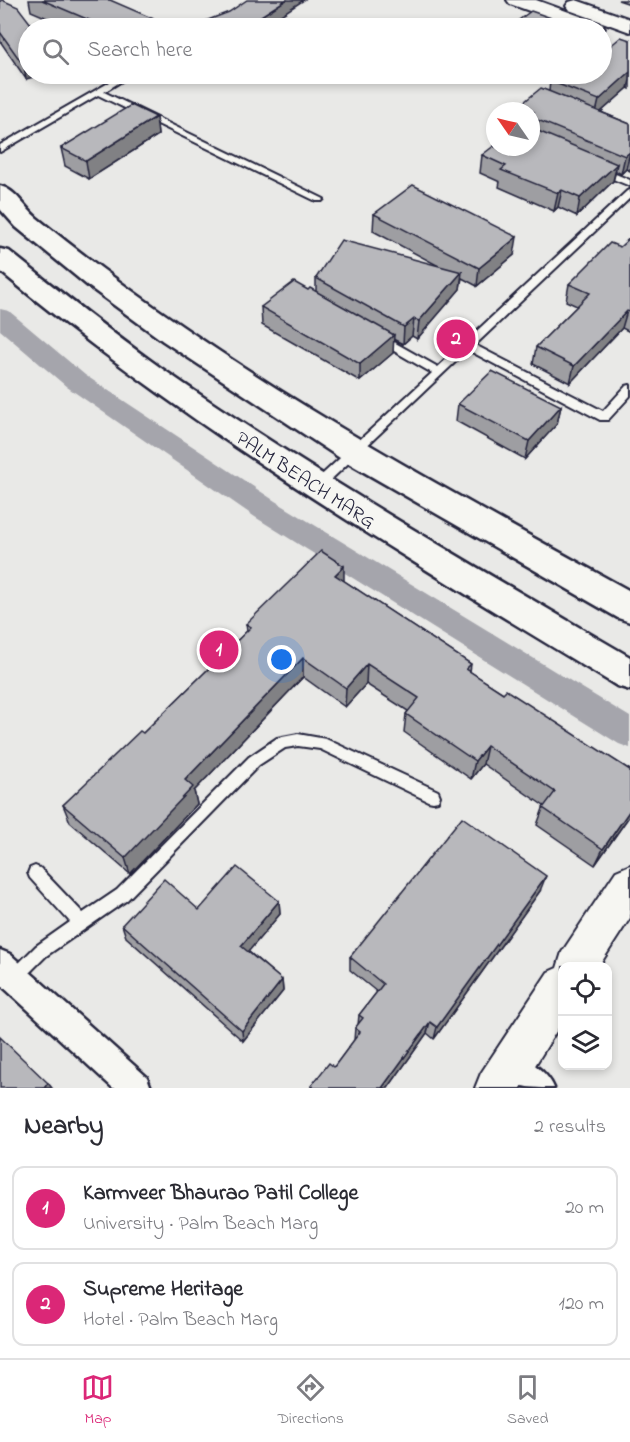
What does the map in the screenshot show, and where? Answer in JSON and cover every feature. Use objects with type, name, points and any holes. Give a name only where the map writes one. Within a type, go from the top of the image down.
[{"type":"main road","points":[[0,194],[25,221],[98,280],[173,334],[354,452],[630,608]]},
{"type":"main road","name":"PALM BEACH MARG","points":[[0,257],[56,304],[135,364],[315,488],[630,675]]},
{"type":"street","points":[[559,0],[608,18]]},
{"type":"street","points":[[533,2],[571,18]]},
{"type":"street","points":[[612,19],[630,26]]},
{"type":"street","points":[[612,35],[630,41]]},
{"type":"street","points":[[579,962],[630,884]]},
{"type":"street","points":[[7,971],[136,1088]]},
{"type":"street","points":[[515,1080],[558,994]]},
{"type":"lane","points":[[0,149],[112,84]]},
{"type":"lane","points":[[98,92],[319,199]]},
{"type":"lane","points":[[586,164],[630,183]]},
{"type":"lane","points":[[315,488],[630,192]]},
{"type":"lane","points":[[371,333],[439,372]]},
{"type":"lane","points":[[467,345],[604,417],[630,388]]},
{"type":"lane","points":[[7,971],[41,951],[122,895],[254,761],[282,742],[298,740],[321,743],[433,796]]},
{"type":"lane","points":[[35,873],[81,922]]},
{"type":"building","points":[[42,0],[110,0],[152,18],[84,18]]},
{"type":"building","points":[[247,0],[286,0],[258,18],[213,18],[229,12]]},
{"type":"building","points":[[0,1],[18,7],[26,18],[18,18],[18,58],[0,32]]},
{"type":"building","points":[[531,11],[551,18],[522,18]]},
{"type":"building","points":[[621,37],[630,40],[630,72],[599,100],[558,84],[612,84],[612,45]]},
{"type":"building","points":[[541,88],[630,124],[630,152],[625,156],[540,121],[540,102],[524,102]]},
{"type":"building","points":[[131,105],[156,117],[86,161],[61,148]]},
{"type":"building","points":[[540,132],[617,164],[580,198],[562,190],[558,193],[501,170],[506,166],[482,155],[486,152],[486,156],[540,156]]},
{"type":"building","points":[[413,185],[517,237],[479,268],[374,214]]},
{"type":"building","points":[[630,238],[630,312],[627,311],[574,366],[536,347],[590,293],[569,284],[610,243],[620,247]]},
{"type":"building","points":[[341,240],[462,272],[419,321],[414,319],[404,327],[316,278]]},
{"type":"building","points":[[294,282],[308,290],[310,288],[394,335],[360,364],[261,307]]},
{"type":"building","points":[[492,371],[561,406],[529,441],[458,404]]},
{"type":"building","points":[[321,551],[344,566],[335,575],[471,664],[466,669],[503,693],[506,690],[630,770],[630,810],[603,849],[543,808],[555,792],[487,746],[475,761],[406,714],[419,698],[367,664],[346,688],[303,658],[185,780],[193,787],[125,858],[63,805],[140,731],[143,733],[251,627],[246,624]]},
{"type":"building","points":[[462,817],[546,876],[437,1027],[430,1022],[382,1088],[314,1088],[311,1086],[329,1063],[334,1067],[360,1032],[355,1028],[363,1018],[359,1015],[383,984],[350,957]]},
{"type":"building","points":[[237,867],[279,901],[241,946],[282,980],[242,1031],[122,925],[164,879],[199,910]]},
{"type":"building","points":[[0,1037],[48,1083],[44,1088],[0,1088]]},
{"type":"waterway","points":[[0,317],[76,381],[265,509],[630,734]]},
{"type":"place","name":"Supreme Heritage","points":[[456,339]]},
{"type":"place","name":"Karmveer Bhaurao Patil College","points":[[219,650]]}]
